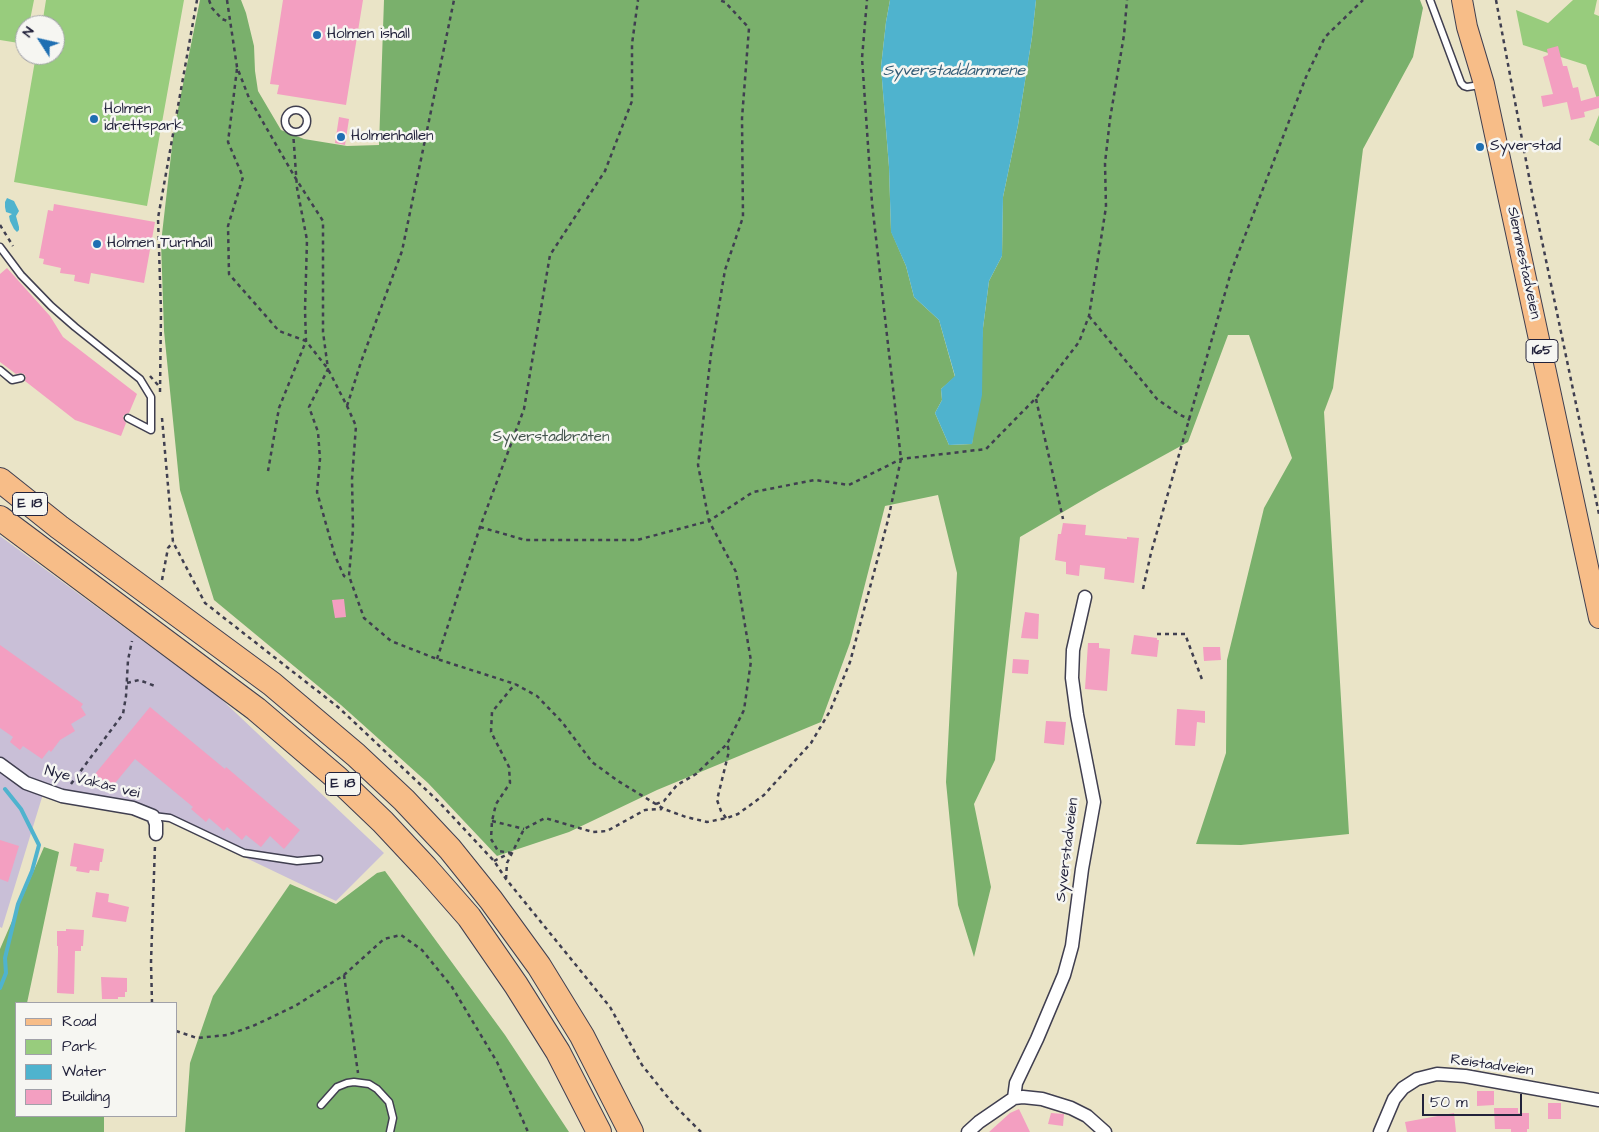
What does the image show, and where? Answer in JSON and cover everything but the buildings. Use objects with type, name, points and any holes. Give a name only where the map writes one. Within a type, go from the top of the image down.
[{"type":"highway","name":"E 18","points":[[0,480],[59,527],[272,684],[356,755],[404,800],[450,849],[480,885],[539,966],[582,1036],[631,1132]]},
{"type":"highway","name":"E 18","points":[[0,518],[256,709],[337,778],[383,822],[469,918],[511,978],[558,1052],[599,1132]]},
{"type":"main road","name":"Slemmestadveien","points":[[1462,0],[1467,27],[1484,84],[1599,618]]},
{"type":"main road","name":"Slemmestadveien","points":[[1474,0],[1484,84]]},
{"type":"street","name":"Syverstadveien","points":[[1014,1098],[1016,1082],[1037,1039],[1064,975],[1072,946],[1082,869],[1093,811],[1094,802],[1077,715],[1072,678],[1073,650],[1085,597]]},
{"type":"street","name":"Nye Vakås vei","points":[[0,764],[26,783],[62,796],[133,808],[153,816],[156,824],[156,834]]},
{"type":"street","name":"Reistadveien","points":[[1380,1132],[1394,1100],[1403,1088],[1417,1079],[1437,1074],[1465,1076],[1599,1100]]},
{"type":"street","points":[[968,1132],[979,1122],[1014,1098],[1042,1099],[1072,1108],[1087,1116],[1105,1132]]},
{"type":"lane","points":[[1430,0],[1461,83],[1467,87],[1484,84]]},
{"type":"lane","points":[[0,247],[21,275],[51,306],[140,379],[151,397],[151,430],[128,418]]},
{"type":"lane","points":[[0,370],[12,380],[21,378]]},
{"type":"lane","name":"Nye Vakås vei","points":[[153,816],[170,818],[244,854],[297,861],[319,859]]},
{"type":"lane","points":[[321,1105],[337,1087],[347,1083],[359,1082],[369,1084],[377,1089],[389,1102],[393,1118],[390,1132]]},
{"type":"path","points":[[160,396],[161,312],[158,218],[197,0]]},
{"type":"path","points":[[208,0],[212,8],[222,19],[230,22]]},
{"type":"path","points":[[227,0],[237,67],[249,98],[323,221],[323,332],[328,369],[309,407],[318,432],[320,459],[317,492],[335,556],[344,576],[350,579]]},
{"type":"path","points":[[348,406],[361,362],[402,251],[454,0]]},
{"type":"path","points":[[437,659],[480,527],[524,409],[550,256],[605,172],[632,101],[632,44],[638,0]]},
{"type":"path","points":[[656,804],[664,801],[677,785],[696,774],[726,744],[744,710],[751,662],[736,572],[709,521],[698,465],[711,354],[725,270],[743,217],[742,118],[749,28],[724,2],[718,0]]},
{"type":"path","points":[[237,67],[228,142],[243,177],[228,226],[229,274],[279,331],[306,341],[328,369],[348,406],[356,426],[352,479],[353,529],[350,579],[364,618],[391,641],[437,659],[515,684],[536,696],[562,722],[592,762],[618,781],[664,809],[707,822],[738,814],[764,795],[811,743],[830,710],[850,662],[888,520],[901,459],[872,203],[862,58],[867,0]]},
{"type":"path","points":[[480,527],[525,540],[637,540],[709,521],[753,492],[815,480],[849,485],[901,459],[986,450],[1036,398],[1079,342],[1089,316],[1106,207],[1105,162],[1124,35],[1127,0]]},
{"type":"path","points":[[1144,588],[1151,554],[1231,272],[1306,77],[1324,37],[1363,0]]},
{"type":"path","points":[[1496,0],[1533,198],[1599,514]]},
{"type":"path","points":[[268,471],[279,408],[306,341],[307,240],[296,179],[293,131]]},
{"type":"path","points":[[0,225],[16,251]]},
{"type":"path","points":[[1089,316],[1157,400],[1176,414],[1190,420]]},
{"type":"path","points":[[149,374],[159,386]]},
{"type":"path","points":[[1036,398],[1063,519]]},
{"type":"path","points":[[162,415],[173,542],[205,603],[338,708],[439,802],[494,861],[506,879],[610,1007],[642,1065],[674,1105],[701,1132]]},
{"type":"path","points":[[161,583],[168,548],[173,542]]},
{"type":"path","points":[[1157,634],[1185,634],[1203,682]]},
{"type":"path","points":[[62,796],[123,714],[128,660],[132,642]]},
{"type":"path","points":[[127,683],[139,680],[155,686]]},
{"type":"path","points":[[512,853],[498,851],[491,839],[492,821],[496,804],[510,783],[510,767],[491,732],[492,712],[515,684]]},
{"type":"path","points":[[726,744],[729,750],[717,800],[721,811],[727,818]]},
{"type":"path","points":[[506,879],[507,862],[524,829],[545,818],[593,832],[600,832],[646,810],[664,809]]},
{"type":"path","points":[[492,821],[524,829]]},
{"type":"path","points":[[152,1002],[150,962],[156,834]]},
{"type":"path","points":[[494,861],[512,853]]},
{"type":"path","points":[[178,1032],[197,1038],[227,1034],[253,1026],[295,1006],[344,975],[384,939],[401,935],[422,950],[452,987],[497,1062],[528,1132]]},
{"type":"path","points":[[344,975],[359,1082]]},
{"type":"shaded area","points":[[0,536],[219,697],[384,853],[336,901],[169,821],[43,794],[2,928],[0,927]]},
{"type":"green space","points":[[0,0],[34,0],[31,15],[15,15],[15,42],[0,40]]},
{"type":"green space","name":"Holmen idrettspark","points":[[46,0],[184,0],[147,206],[14,182],[34,65],[65,65],[65,15],[44,15]]},
{"type":"green space","name":"Syverstadbråten","points":[[200,0],[241,0],[254,46],[258,91],[281,130],[304,139],[347,146],[379,145],[384,0],[890,0],[881,67],[889,167],[891,231],[906,266],[914,297],[939,320],[955,377],[941,389],[942,400],[935,413],[949,445],[972,444],[989,281],[1002,256],[1003,197],[1018,125],[1036,0],[1420,0],[1423,8],[1413,57],[1363,149],[1333,388],[1324,412],[1349,834],[1241,845],[1196,844],[1226,753],[1227,660],[1264,508],[1292,458],[1249,335],[1228,335],[1188,442],[1020,537],[995,760],[974,804],[991,887],[974,957],[958,905],[946,782],[957,573],[938,495],[885,506],[850,643],[821,722],[657,790],[569,832],[497,856],[428,783],[341,705],[214,600],[180,490],[164,331],[161,243],[174,129]]},
{"type":"green space","points":[[1573,0],[1597,0],[1594,14],[1599,16],[1599,105],[1586,65],[1523,45],[1516,10],[1548,23]]},
{"type":"green space","points":[[1599,115],[1599,146],[1589,140]]},
{"type":"green space","points":[[44,847],[59,852],[27,1002],[15,1002],[15,1117],[104,1117],[104,1132],[0,1132],[0,949]]},
{"type":"green space","points":[[385,871],[505,1035],[569,1132],[185,1132],[190,1063],[213,996],[290,884],[336,904],[377,873]]},
{"type":"water","name":"Syverstaddammene","points":[[890,0],[1036,0],[1018,125],[1003,197],[1002,256],[989,281],[983,328],[982,395],[972,444],[949,445],[935,413],[942,400],[941,389],[955,376],[939,320],[914,297],[906,266],[891,232],[889,167],[881,67]]},
{"type":"water","points":[[7,198],[14,201],[19,211],[16,216],[19,227],[17,232],[10,221],[9,216],[12,214],[6,212],[5,202]]},
{"type":"waterway","points":[[0,988],[6,973],[5,958],[18,904],[32,871],[39,845],[21,809],[5,789]]},
{"type":"place","name":"Holmen ishall","points":[[317,35]]},
{"type":"place","name":"Holmen idrettspark","points":[[94,119]]},
{"type":"place","name":"Holmenhallen","points":[[341,137]]},
{"type":"place","name":"Syverstad","points":[[1480,147]]},
{"type":"place","name":"Holmen Turnhall","points":[[97,244]]}]
